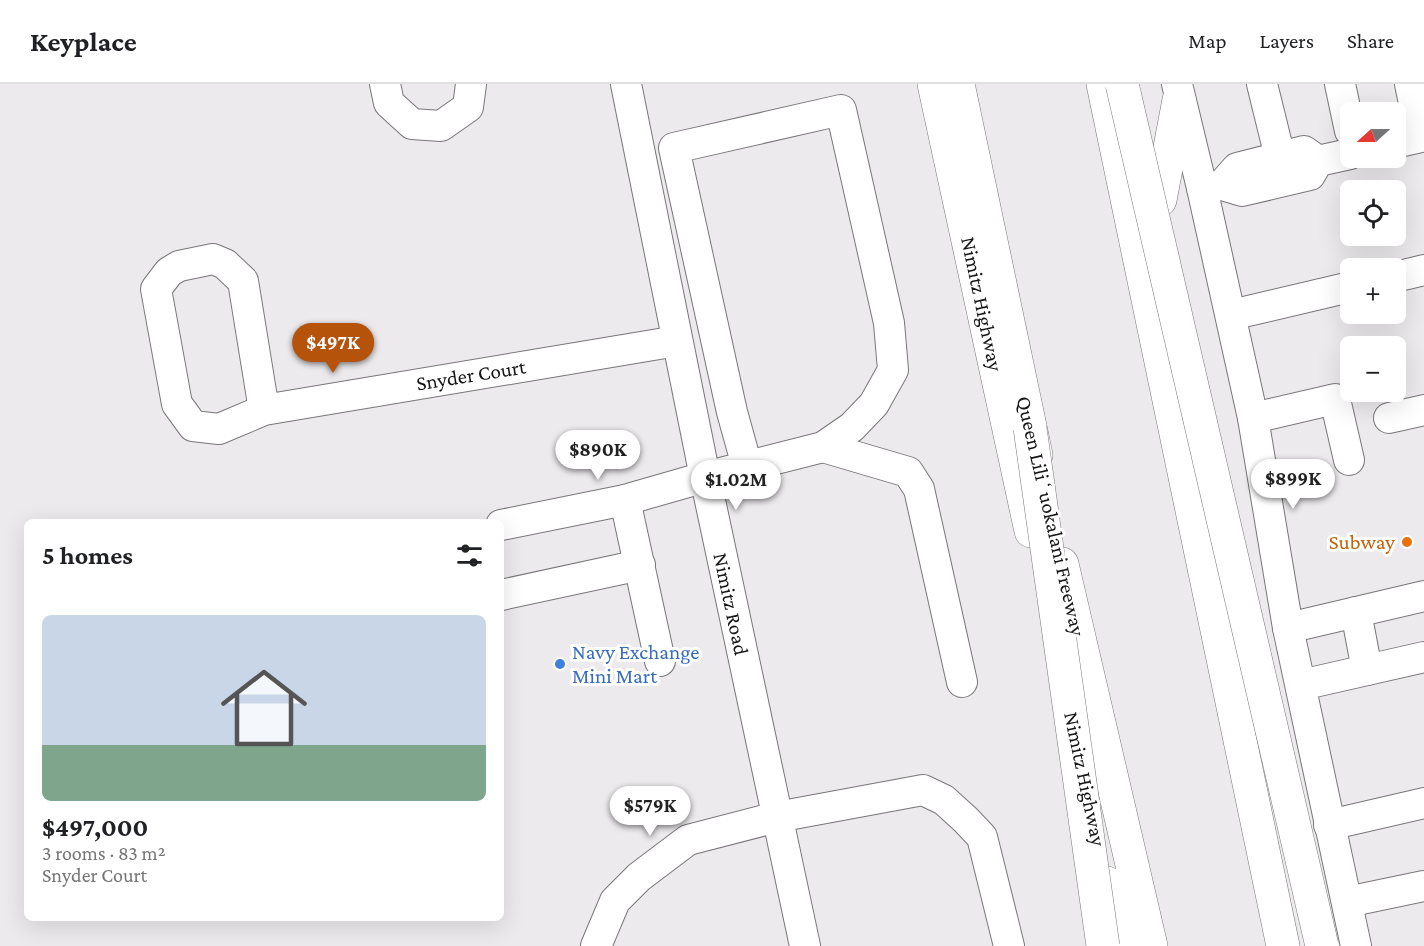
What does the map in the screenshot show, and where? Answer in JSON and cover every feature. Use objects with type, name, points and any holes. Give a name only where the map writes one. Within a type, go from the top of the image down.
[{"type":"main road","name":"Nimitz Highway","points":[[934,84],[1121,946]]},
{"type":"main road","name":"Queen Liliʻuokalani Freeway","points":[[958,84],[1030,428],[1151,946]]},
{"type":"main road","points":[[1102,84],[1283,946]]},
{"type":"main road","points":[[1122,84],[1322,946]]},
{"type":"main road","points":[[1136,84],[1314,946]]},
{"type":"main road","points":[[1160,200],[1178,92]]},
{"type":"main road","points":[[1030,428],[1104,946]]},
{"type":"street","points":[[386,84],[389,104],[412,124],[441,126],[468,107],[471,84]]},
{"type":"street","name":"Nimitz Road","points":[[626,84],[705,477],[805,946]]},
{"type":"street","points":[[1262,84],[1280,157]]},
{"type":"street","points":[[1340,84],[1344,102]]},
{"type":"street","points":[[1410,84],[1413,143]]},
{"type":"street","points":[[1178,92],[1212,186],[1231,315],[1253,418],[1288,628],[1356,946]]},
{"type":"street","points":[[504,524],[625,500],[823,447],[852,427],[874,404],[893,370],[889,323],[841,110],[674,148],[732,412],[747,466]]},
{"type":"street","points":[[1212,186],[1236,168],[1304,151],[1318,161],[1340,156]]},
{"type":"street","points":[[1212,186],[1242,191],[1310,175],[1318,161]]},
{"type":"street","name":"Snyder Court","points":[[264,410],[243,281],[225,264],[213,259],[179,266],[169,272],[156,290],[177,404],[193,426],[219,429],[264,410],[677,341]]},
{"type":"street","points":[[1406,274],[1424,270]]},
{"type":"street","points":[[1231,315],[1340,289]]},
{"type":"street","points":[[1253,418],[1335,399],[1349,460]]},
{"type":"street","points":[[1389,418],[1424,410]]},
{"type":"street","points":[[823,447],[908,472],[920,489],[962,682]]},
{"type":"street","points":[[625,500],[660,661]]},
{"type":"street","points":[[504,594],[640,566]]},
{"type":"street","points":[[1288,628],[1424,596]]},
{"type":"street","points":[[1356,612],[1367,670]]},
{"type":"street","points":[[1301,685],[1424,657]]},
{"type":"street","points":[[597,946],[615,901],[639,877],[688,840],[777,817],[923,790],[944,801],[982,837],[1009,946]]},
{"type":"street","points":[[1329,825],[1424,803]]},
{"type":"street","points":[[1347,902],[1424,886]]},
{"type":"place","name":"Subway","points":[[1407,542]]},
{"type":"place","name":"Navy Exchange Mini Mart","points":[[560,664]]}]
